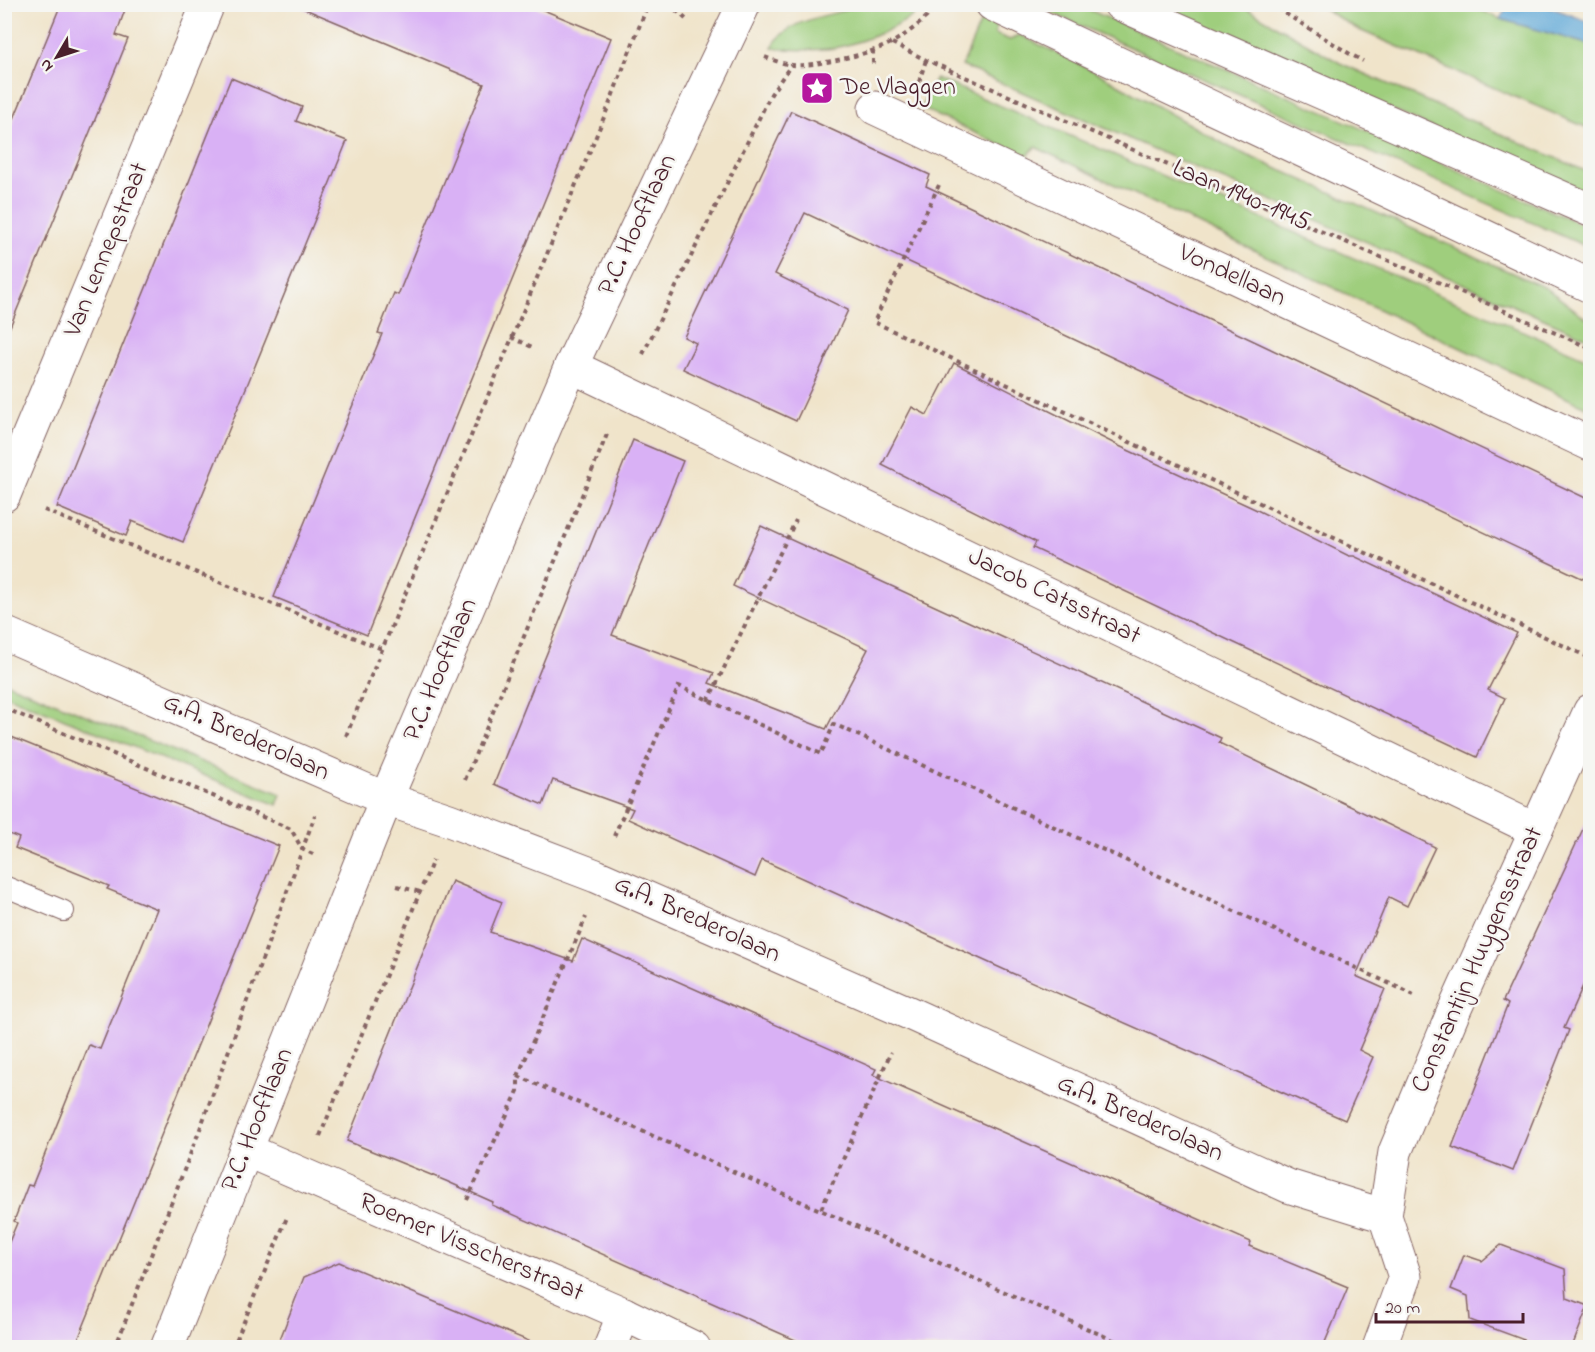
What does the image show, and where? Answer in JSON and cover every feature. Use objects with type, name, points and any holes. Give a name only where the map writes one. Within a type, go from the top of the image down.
[{"type":"street","name":"Van Lennepstraat","points":[[5,494],[208,4]]},
{"type":"street","name":"P.C. Hooftlaan","points":[[167,1347],[386,800],[571,366],[744,4]]},
{"type":"street","points":[[992,4],[1590,286]]},
{"type":"street","points":[[1120,4],[1590,210]]},
{"type":"street","name":"Vondellaan","points":[[875,108],[1590,444]]},
{"type":"street","name":"Jacob Catsstraat","points":[[571,366],[1536,830]]},
{"type":"street","name":"G.A. Brederolaan","points":[[4,633],[386,800],[449,820],[600,877],[909,1013],[1288,1186],[1385,1216]]},
{"type":"street","name":"Constantijn Huygensstraat","points":[[1385,1216],[1395,1152],[1453,1013],[1590,711]]},
{"type":"street","name":"Roemer Visscherstraat","points":[[246,1150],[624,1314],[694,1347]]},
{"type":"street","points":[[1379,1347],[1406,1277],[1385,1216]]},
{"type":"street","points":[[610,1347],[624,1314]]},
{"type":"lane","points":[[4,886],[64,911]]},
{"type":"path","name":"P.C. Hooftlaan","points":[[115,1347],[200,1129],[330,775],[607,110],[648,4]]},
{"type":"path","points":[[669,4],[705,34],[725,44],[791,64],[812,64],[841,58],[892,43],[933,13],[937,4]]},
{"type":"path","points":[[1270,4],[1350,54],[1371,64]]},
{"type":"path","name":"Laan 1940-1945","points":[[892,43],[1590,348]]},
{"type":"path","points":[[919,82],[927,60]]},
{"type":"path","points":[[233,1347],[624,391],[771,94],[791,64]]},
{"type":"path","points":[[957,147],[874,322],[1590,658]]},
{"type":"path","points":[[708,700],[814,482]]},
{"type":"path","points":[[5,494],[382,649]]},
{"type":"path","points":[[450,1239],[518,1091],[518,1076],[679,686],[821,754],[834,724],[1453,1013]]},
{"type":"path","points":[[4,708],[291,829],[302,849],[356,874],[420,892]]},
{"type":"path","points":[[821,1209],[909,1013]]},
{"type":"path","points":[[518,1076],[1131,1347]]},
{"type":"green space","points":[[862,4],[927,5],[897,26],[850,44],[816,50],[772,47],[789,29],[800,23]]},
{"type":"green space","points":[[1033,5],[1078,5],[1590,228],[1590,248]]},
{"type":"green space","points":[[1150,5],[1241,5],[1340,63],[1590,173],[1590,196]]},
{"type":"green space","points":[[1318,5],[1470,5],[1500,19],[1590,45],[1590,129],[1357,29]]},
{"type":"green space","points":[[982,19],[997,25],[995,34],[1010,40],[1020,35],[1098,73],[1233,149],[1546,288],[1590,321],[1590,339],[962,66]]},
{"type":"green space","points":[[936,78],[1590,360],[1590,409],[1035,147],[1027,157],[921,108]]},
{"type":"green space","points":[[4,682],[281,794],[277,805],[5,695]]},
{"type":"water","points":[[1508,5],[1544,5],[1590,22],[1590,45],[1500,19]]},
{"type":"building","points":[[61,4],[127,4],[116,35],[128,39],[5,339],[4,143]]},
{"type":"building","points":[[293,4],[529,4],[611,38],[367,635],[274,597],[382,334],[378,333],[394,293],[398,295],[484,84]]},
{"type":"building","points":[[231,78],[302,107],[296,121],[347,141],[183,542],[132,521],[126,536],[57,507]]},
{"type":"building","points":[[791,111],[930,175],[926,186],[1590,500],[1590,582],[805,213],[775,274],[848,310],[796,421],[683,369],[696,343],[684,337]]},
{"type":"building","points":[[954,363],[1119,446],[1517,633],[1488,690],[1505,698],[1477,757],[1033,548],[1036,542],[882,465],[912,407],[927,415]]},
{"type":"building","points":[[633,440],[683,461],[612,635],[714,673],[709,683],[826,729],[868,649],[733,586],[761,526],[1221,738],[1219,743],[1435,847],[1407,906],[1389,897],[1356,976],[1385,989],[1359,1050],[1373,1057],[1345,1120],[762,860],[755,877],[628,819],[633,809],[553,780],[543,805],[494,784]]},
{"type":"building","points":[[4,734],[279,846],[75,1347],[4,1347],[4,1254],[17,1223],[14,1221],[28,1185],[32,1186],[89,1045],[100,1049],[157,909],[107,889],[109,886],[15,848],[19,838],[4,832]]},
{"type":"building","points":[[1590,814],[1590,970],[1564,1028],[1569,1030],[1513,1171],[1452,1147],[1508,1004],[1503,1001]]},
{"type":"building","points":[[452,881],[502,902],[490,932],[573,961],[582,939],[876,1069],[873,1075],[1251,1242],[1249,1246],[1348,1287],[1323,1347],[811,1347],[492,1205],[493,1202],[446,1181],[347,1141]]},
{"type":"building","points":[[1501,1245],[1565,1269],[1567,1298],[1588,1306],[1572,1347],[1543,1347],[1470,1320],[1468,1296],[1451,1289],[1464,1255],[1482,1261]]},
{"type":"building","points":[[339,1262],[543,1347],[277,1347],[304,1277]]},
{"type":"place","name":"De Vlaggen","points":[[817,88]]}]
